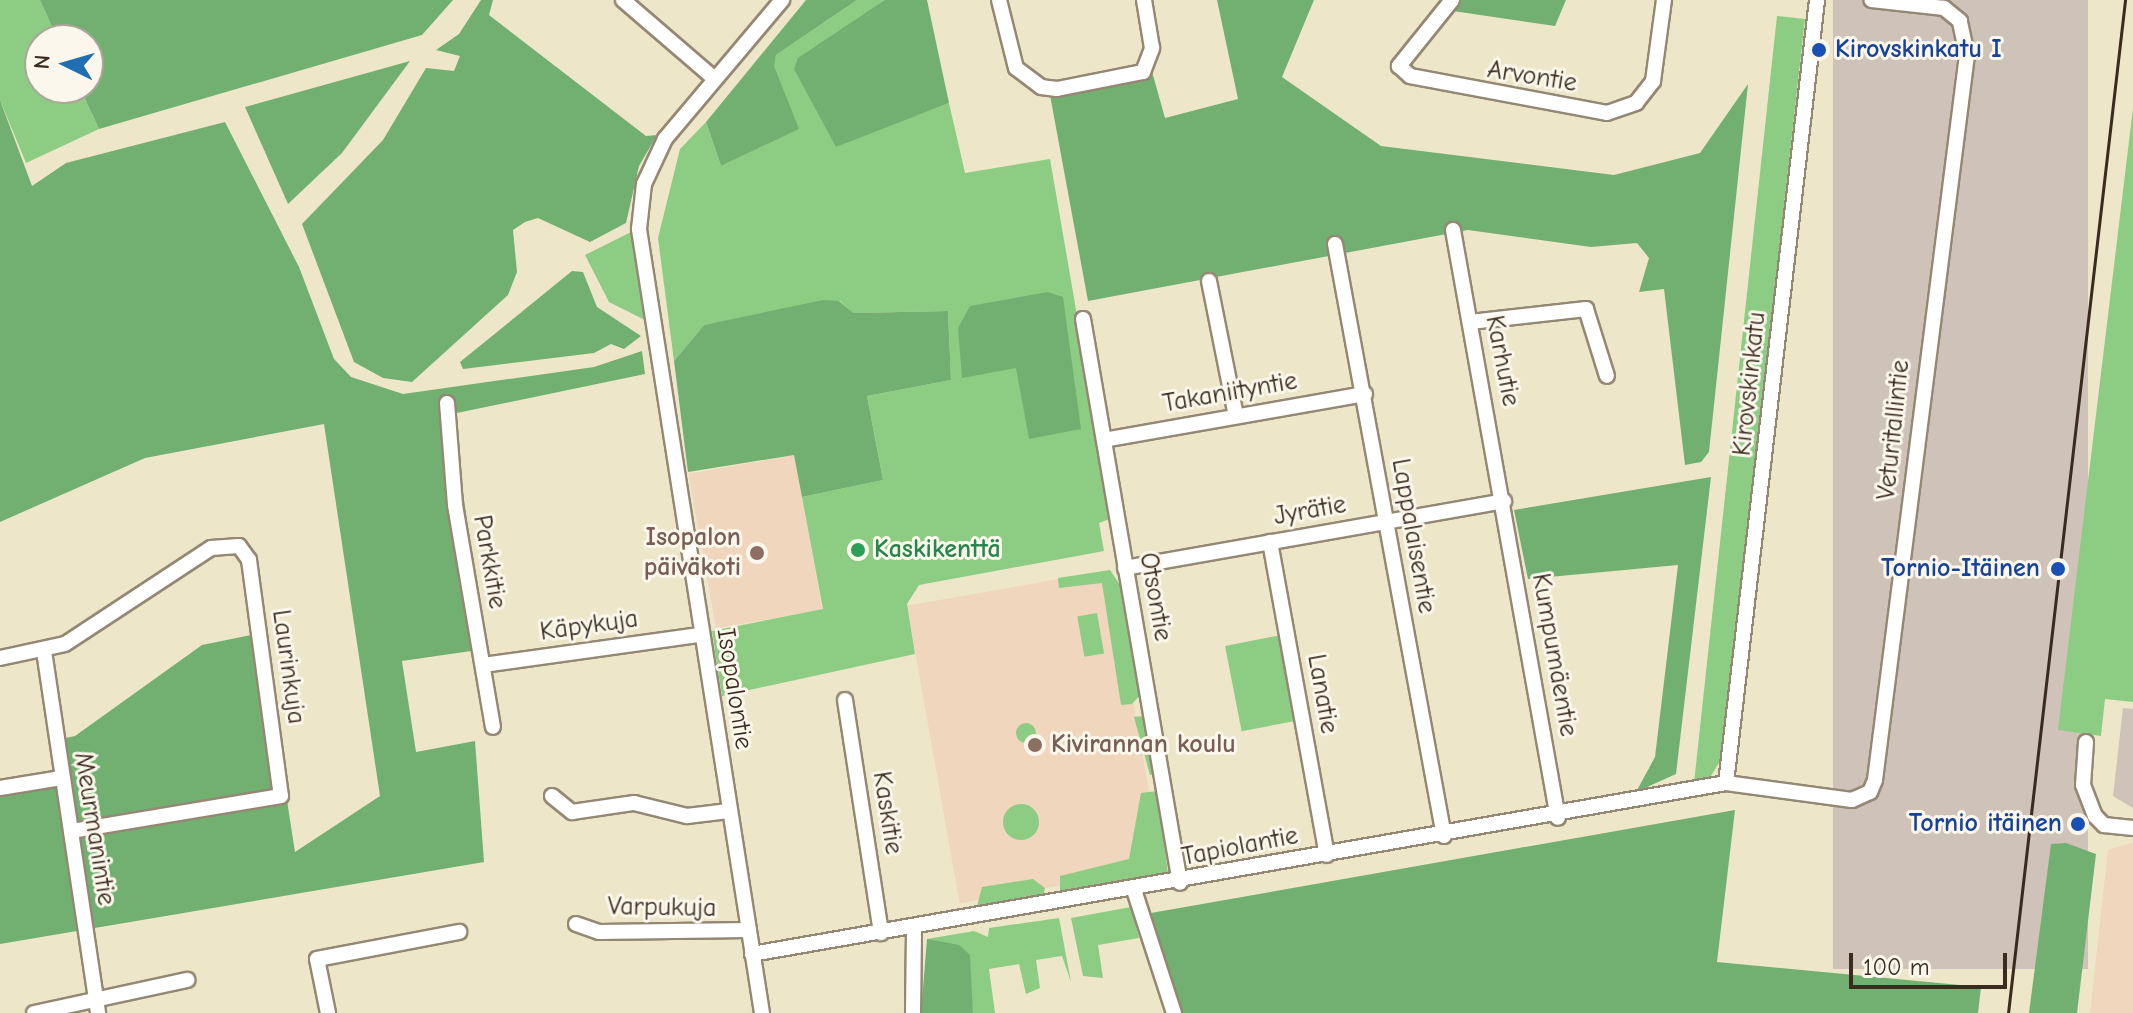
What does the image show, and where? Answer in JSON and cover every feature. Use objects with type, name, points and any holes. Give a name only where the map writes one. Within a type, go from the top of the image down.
[{"type":"street","points":[[623,0],[715,79]]},
{"type":"street","name":"Isopalontie","points":[[762,1013],[640,246],[644,184],[665,139],[782,0]]},
{"type":"street","points":[[999,0],[1016,68],[1041,87],[1057,89],[1143,72],[1152,48],[1144,0]]},
{"type":"street","name":"Arvontie","points":[[1452,0],[1399,66],[1410,76],[1607,113],[1636,103],[1653,81],[1664,0]]},
{"type":"street","name":"Kirovskinkatu","points":[[1728,778],[1817,0]]},
{"type":"street","name":"Veturitallintie","points":[[1728,778],[1852,800],[1870,792],[1875,780],[1967,55],[1960,21],[1944,8],[1871,0]]},
{"type":"street","name":"Karhutie","points":[[1453,230],[1504,501]]},
{"type":"street","name":"Lappalaisentie","points":[[1335,244],[1444,836]]},
{"type":"street","points":[[1209,281],[1236,416]]},
{"type":"street","points":[[1470,322],[1586,309],[1607,376]]},
{"type":"street","name":"Otsontie","points":[[1083,319],[1180,883]]},
{"type":"street","name":"Takaniityntie","points":[[1104,440],[1365,394]]},
{"type":"street","name":"Parkkitie","points":[[447,403],[451,480],[493,727]]},
{"type":"street","name":"Jyrätie","points":[[1125,568],[1504,501]]},
{"type":"street","name":"Kumpumäentie","points":[[1504,501],[1558,818]]},
{"type":"street","name":"Lanatie","points":[[1270,542],[1327,855]]},
{"type":"street","name":"Laurinkuja","points":[[51,650],[193,555],[239,546],[249,560],[281,796],[71,831]]},
{"type":"street","name":"Käpykuja","points":[[483,665],[700,635]]},
{"type":"street","points":[[0,658],[51,650]]},
{"type":"street","name":"Meurmanintie","points":[[51,650],[61,778],[98,1008]]},
{"type":"street","name":"Kaskitie","points":[[845,700],[881,933]]},
{"type":"street","points":[[2086,742],[2083,785],[2095,816],[2104,825],[2133,828]]},
{"type":"street","points":[[0,788],[61,778]]},
{"type":"street","name":"Tapiolantie","points":[[752,954],[1558,818],[1728,778]]},
{"type":"street","points":[[552,796],[572,812],[634,803],[687,816],[729,811]]},
{"type":"street","points":[[1134,890],[1174,1013]]},
{"type":"street","name":"Varpukuja","points":[[576,924],[599,932],[749,930]]},
{"type":"street","points":[[913,1013],[914,928]]},
{"type":"street","points":[[328,1013],[317,959],[459,932]]},
{"type":"street","points":[[34,1013],[98,1008],[187,980]]},
{"type":"shaded area","points":[[1833,0],[2088,0],[2088,969],[1833,969]]},
{"type":"shaded area","name":"Isopalon päiväkoti","points":[[795,455],[822,610],[716,628],[689,474]]},
{"type":"shaded area","name":"Kivirannan koulu","points":[[1110,570],[1162,867],[960,903],[907,606]]},
{"type":"shaded area","points":[[2123,708],[2133,709],[2133,808],[2113,796]]},
{"type":"shaded area","points":[[2133,842],[2133,1013],[2090,1013],[2108,850]]},
{"type":"green space","points":[[0,0],[40,0],[51,24],[24,24],[24,104],[87,104],[99,129],[26,163],[0,100]]},
{"type":"green space","points":[[40,0],[453,0],[422,35],[99,129],[87,104],[104,104],[104,24],[51,24]]},
{"type":"green space","points":[[481,0],[493,0],[489,15],[646,136],[657,135],[639,166],[626,223],[590,242],[538,218],[525,222],[513,230],[517,272],[508,295],[412,382],[383,378],[354,362],[302,224],[383,140],[426,68],[454,71],[460,56],[436,50],[459,34]]},
{"type":"green space","points":[[806,0],[857,0],[776,55],[774,66],[799,129],[721,166],[706,122]]},
{"type":"green space","points":[[857,0],[885,0],[873,12],[836,146],[949,103],[965,173],[1050,159],[1112,518],[1099,523],[1104,551],[919,585],[907,604],[915,654],[722,696],[712,631],[823,609],[802,497],[883,480],[867,396],[951,380],[948,311],[852,313],[840,301],[704,325],[674,361],[658,238],[680,149],[706,122],[721,166],[798,129],[773,66],[776,55]]},
{"type":"green space","points":[[885,0],[927,0],[949,103],[836,147],[794,69],[798,58]]},
{"type":"green space","points":[[1217,0],[1314,0],[1282,77],[1381,146],[1614,175],[1700,153],[1748,84],[1709,452],[1701,462],[1685,465],[1664,289],[1639,292],[1649,258],[1637,243],[1591,247],[1468,230],[1088,301],[1050,95],[1151,68],[1165,118],[1238,99]]},
{"type":"green space","points":[[1454,0],[1566,0],[1555,26],[1446,10]]},
{"type":"green space","points":[[1777,16],[1805,19],[1722,758],[1709,779],[1694,783]]},
{"type":"green space","points":[[410,61],[342,153],[288,204],[245,107]]},
{"type":"green space","points":[[0,100],[32,186],[66,163],[225,122],[299,267],[334,359],[351,377],[403,394],[594,367],[642,351],[645,374],[452,414],[485,649],[402,661],[416,752],[475,741],[484,862],[0,944],[0,785],[56,776],[51,741],[75,736],[202,645],[261,633],[295,852],[380,796],[324,424],[145,458],[0,522]]},
{"type":"green space","points":[[2133,108],[2133,702],[2105,699],[2101,736],[2058,730]]},
{"type":"green space","points":[[631,232],[645,320],[609,302],[585,255]]},
{"type":"green space","points":[[572,271],[583,272],[597,307],[641,336],[624,349],[611,344],[594,353],[463,369],[460,362]]},
{"type":"green space","points":[[1048,292],[1063,297],[1081,429],[1029,439],[1016,368],[962,378],[958,328],[970,306]]},
{"type":"green space","points":[[823,300],[839,301],[853,313],[948,311],[951,380],[867,396],[883,480],[802,497],[794,455],[688,472],[674,361],[704,325]]},
{"type":"green space","points":[[1711,477],[1676,774],[1636,792],[1655,757],[1678,565],[1528,579],[1514,510]]},
{"type":"green space","points":[[1110,570],[1122,588],[1141,694],[1132,704],[1121,705],[1102,583],[1059,588],[1058,578]]},
{"type":"green space","points":[[1097,613],[1104,653],[1084,657],[1077,616]]},
{"type":"green space","points":[[1281,635],[1298,720],[1242,731],[1225,646]]},
{"type":"green space","points":[[1144,716],[1154,774],[1150,775],[1134,717]]},
{"type":"green space","points":[[1026,723],[1033,726],[1036,733],[1033,740],[1026,743],[1019,740],[1016,733],[1019,726]]},
{"type":"green space","points":[[1157,791],[1168,873],[1060,893],[1060,876],[1129,859],[1141,793]]},
{"type":"green space","points":[[1021,804],[1034,809],[1039,822],[1034,835],[1021,840],[1008,835],[1003,822],[1008,809]]},
{"type":"green space","points":[[1735,810],[1717,962],[1981,987],[1978,1013],[1176,1013],[1151,913]]},
{"type":"green space","points":[[2066,843],[2096,854],[2077,1013],[2029,1013],[2051,844]]},
{"type":"green space","points":[[1033,879],[1045,888],[1043,897],[977,906],[982,887]]},
{"type":"green space","points":[[1131,907],[1139,938],[1098,945],[1103,978],[1083,976],[1071,918]]},
{"type":"green space","points":[[1059,918],[1071,982],[1062,956],[1036,960],[1040,988],[1026,994],[1019,964],[989,969],[995,1013],[973,1013],[968,966],[927,939],[974,931],[988,937],[989,928]]},
{"type":"green space","points":[[927,939],[959,945],[970,955],[973,1013],[921,1013]]},
{"type":"railway","points":[[2008,1013],[2125,0]]},
{"type":"place","name":"Kirovskinkatu I","points":[[1819,50]]},
{"type":"place","name":"Kaskikenttä","points":[[858,550]]},
{"type":"place","name":"Isopalon päiväkoti","points":[[757,553]]},
{"type":"place","name":"Tornio-Itäinen","points":[[2058,569]]},
{"type":"place","name":"Kivirannan koulu","points":[[1035,745]]},
{"type":"place","name":"Tornio itäinen","points":[[2078,824]]}]
